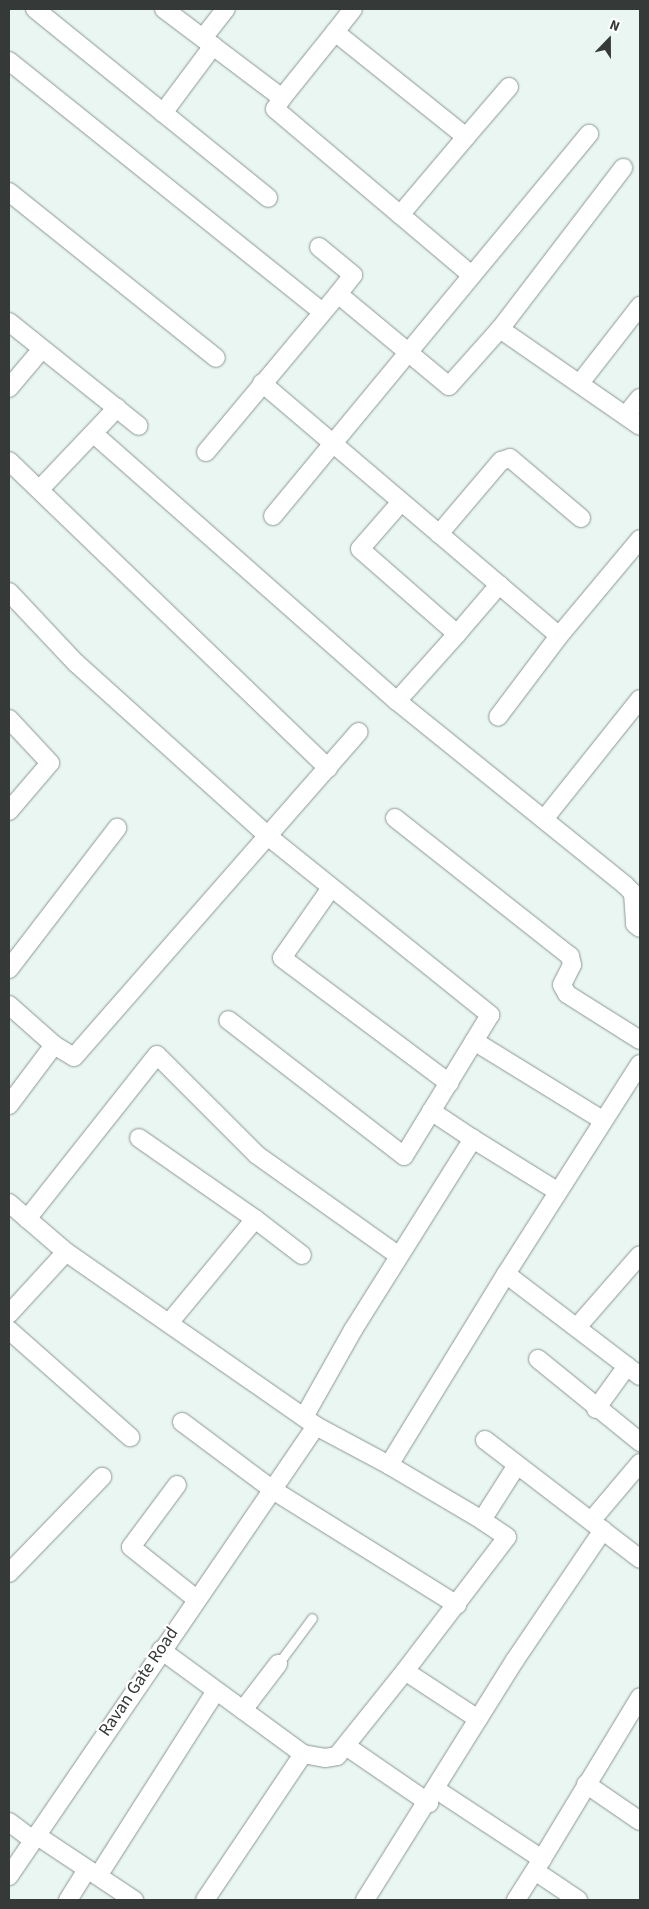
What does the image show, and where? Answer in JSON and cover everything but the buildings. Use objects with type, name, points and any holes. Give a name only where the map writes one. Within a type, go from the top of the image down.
[{"type":"street","points":[[35,9],[268,198]]},
{"type":"street","points":[[164,9],[282,98]]},
{"type":"street","points":[[163,113],[208,42],[226,9]]},
{"type":"street","points":[[353,9],[275,109],[470,274]]},
{"type":"street","points":[[334,32],[466,137]]},
{"type":"street","points":[[9,61],[322,312]]},
{"type":"street","points":[[400,215],[509,87]]},
{"type":"street","points":[[273,516],[470,274],[589,134]]},
{"type":"street","points":[[338,294],[450,386],[500,329],[623,168]]},
{"type":"street","points":[[9,192],[216,358]]},
{"type":"street","points":[[206,452],[353,275],[319,248]]},
{"type":"street","points":[[580,383],[640,306]]},
{"type":"street","points":[[9,322],[139,426]]},
{"type":"street","points":[[500,329],[640,426]]},
{"type":"street","points":[[9,388],[42,349]]},
{"type":"street","points":[[262,383],[559,636]]},
{"type":"street","points":[[626,415],[640,398]]},
{"type":"street","points":[[40,489],[94,434],[116,408]]},
{"type":"street","points":[[94,434],[398,700],[545,818],[633,893],[636,924],[640,928]]},
{"type":"street","points":[[439,534],[501,461],[510,458],[581,518]]},
{"type":"street","points":[[12,469],[40,489],[328,768]]},
{"type":"street","points":[[402,502],[360,549],[457,634]]},
{"type":"street","points":[[498,717],[559,636],[640,539]]},
{"type":"street","points":[[398,700],[499,585]]},
{"type":"street","points":[[9,592],[76,663],[269,837],[490,1015],[404,1156],[228,1020]]},
{"type":"street","points":[[545,818],[640,699]]},
{"type":"street","points":[[9,720],[50,763],[9,811]]},
{"type":"street","points":[[9,1005],[54,1046],[74,1057],[360,732]]},
{"type":"street","points":[[395,818],[570,956],[572,966],[562,985],[568,994],[640,1040]]},
{"type":"street","points":[[9,969],[117,828]]},
{"type":"street","points":[[331,888],[282,958],[449,1083]]},
{"type":"street","points":[[474,1041],[601,1119]]},
{"type":"street","points":[[9,1105],[54,1046]]},
{"type":"street","points":[[27,1219],[157,1055],[257,1155],[399,1256]]},
{"type":"street","points":[[389,1466],[601,1119],[640,1064]]},
{"type":"street","points":[[431,1111],[557,1191]]},
{"type":"street","points":[[139,1138],[302,1255]]},
{"type":"street","name":"Ravan Gate Road","points":[[9,1876],[195,1598],[273,1490],[399,1256],[474,1140]]},
{"type":"street","points":[[9,1203],[66,1252],[310,1421],[482,1520],[507,1537],[405,1671],[346,1746],[333,1759],[303,1754],[161,1650]]},
{"type":"street","points":[[169,1323],[255,1220]]},
{"type":"street","points":[[9,1314],[66,1252]]},
{"type":"street","points":[[578,1326],[640,1255]]},
{"type":"street","points":[[506,1274],[578,1326],[634,1371],[596,1409]]},
{"type":"street","points":[[9,1330],[130,1436]]},
{"type":"street","points":[[538,1359],[596,1409],[640,1442]]},
{"type":"street","points":[[182,1422],[273,1490],[456,1605]]},
{"type":"street","points":[[485,1440],[640,1559]]},
{"type":"street","points":[[365,1900],[433,1797],[597,1526],[640,1463]]},
{"type":"street","points":[[482,1520],[517,1464]]},
{"type":"street","points":[[9,1573],[102,1477]]},
{"type":"street","points":[[177,1486],[131,1547],[195,1598]]},
{"type":"street","points":[[244,1710],[278,1664]]},
{"type":"street","points":[[405,1671],[478,1720]]},
{"type":"street","points":[[68,1900],[93,1873],[216,1691]]},
{"type":"street","points":[[516,1900],[639,1700]]},
{"type":"street","points":[[346,1746],[433,1797],[538,1865],[578,1900]]},
{"type":"street","points":[[205,1900],[303,1754]]},
{"type":"street","points":[[586,1784],[640,1821]]},
{"type":"street","points":[[9,1822],[134,1900]]},
{"type":"lane","points":[[278,1664],[312,1618]]}]
